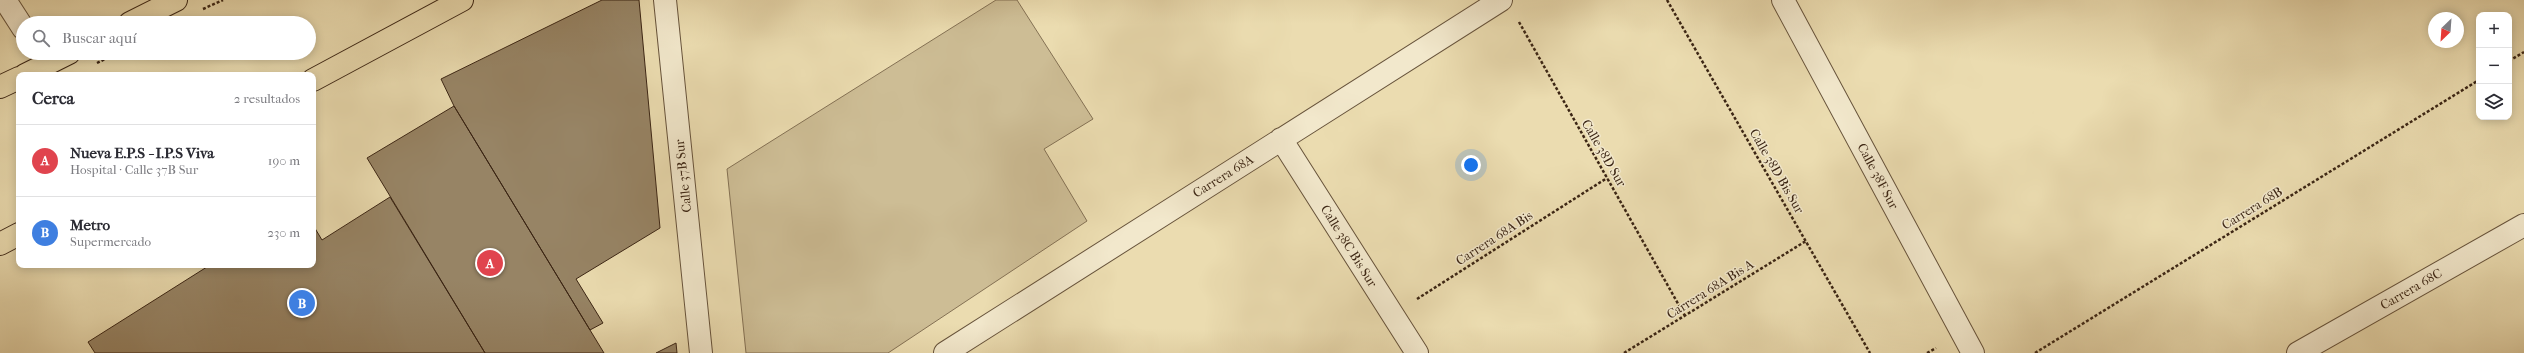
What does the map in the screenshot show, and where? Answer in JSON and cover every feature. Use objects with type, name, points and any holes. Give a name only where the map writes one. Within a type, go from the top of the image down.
[{"type":"main road","points":[[144,16],[176,0]]},
{"type":"main road","points":[[316,78],[462,0]]},
{"type":"main road","points":[[27,72],[41,60]]},
{"type":"main road","points":[[0,87],[16,79]]},
{"type":"main road","points":[[0,244],[16,236]]},
{"type":"street","points":[[5,0],[16,17]]},
{"type":"street","name":"Calle 37B Sur","points":[[665,0],[701,353]]},
{"type":"street","name":"Carrera 68A","points":[[945,353],[1501,0]]},
{"type":"street","name":"Calle 38F Sur","points":[[1783,0],[1973,353]]},
{"type":"street","name":"Calle 38C Bis Sur","points":[[1281,139],[1417,353]]},
{"type":"street","name":"Carrera 68C","points":[[2298,353],[2524,224]]},
{"type":"path","name":"Calle 38D Bis Sur","points":[[1667,0],[1870,353]]},
{"type":"path","name":"Calle 38D Sur","points":[[1518,20],[1685,316]]},
{"type":"path","points":[[2512,59],[2524,52]]},
{"type":"path","name":"Carrera 68B","points":[[2035,353],[2476,82]]},
{"type":"path","name":"Carrera 68A Bis","points":[[1392,315],[1607,178]]},
{"type":"path","name":"Carrera 68A Bis A","points":[[1624,353],[1806,241]]},
{"type":"shaded area","points":[[996,0],[1017,0],[1093,119],[1044,149],[1087,221],[888,353],[746,353],[727,169]]},
{"type":"building","points":[[602,0],[639,0],[660,228],[576,279],[603,323],[590,330],[454,106],[441,79]]},
{"type":"building","points":[[454,106],[604,353],[485,353],[367,158]]},
{"type":"building","points":[[390,197],[485,353],[95,353],[88,342],[205,268],[316,268],[316,230],[322,240]]},
{"type":"building","points":[[676,343],[677,353],[656,353]]},
{"type":"place","name":"Nueva E.P.S - I.P.S Viva","points":[[490,263]]},
{"type":"place","name":"Metro","points":[[302,303]]}]
